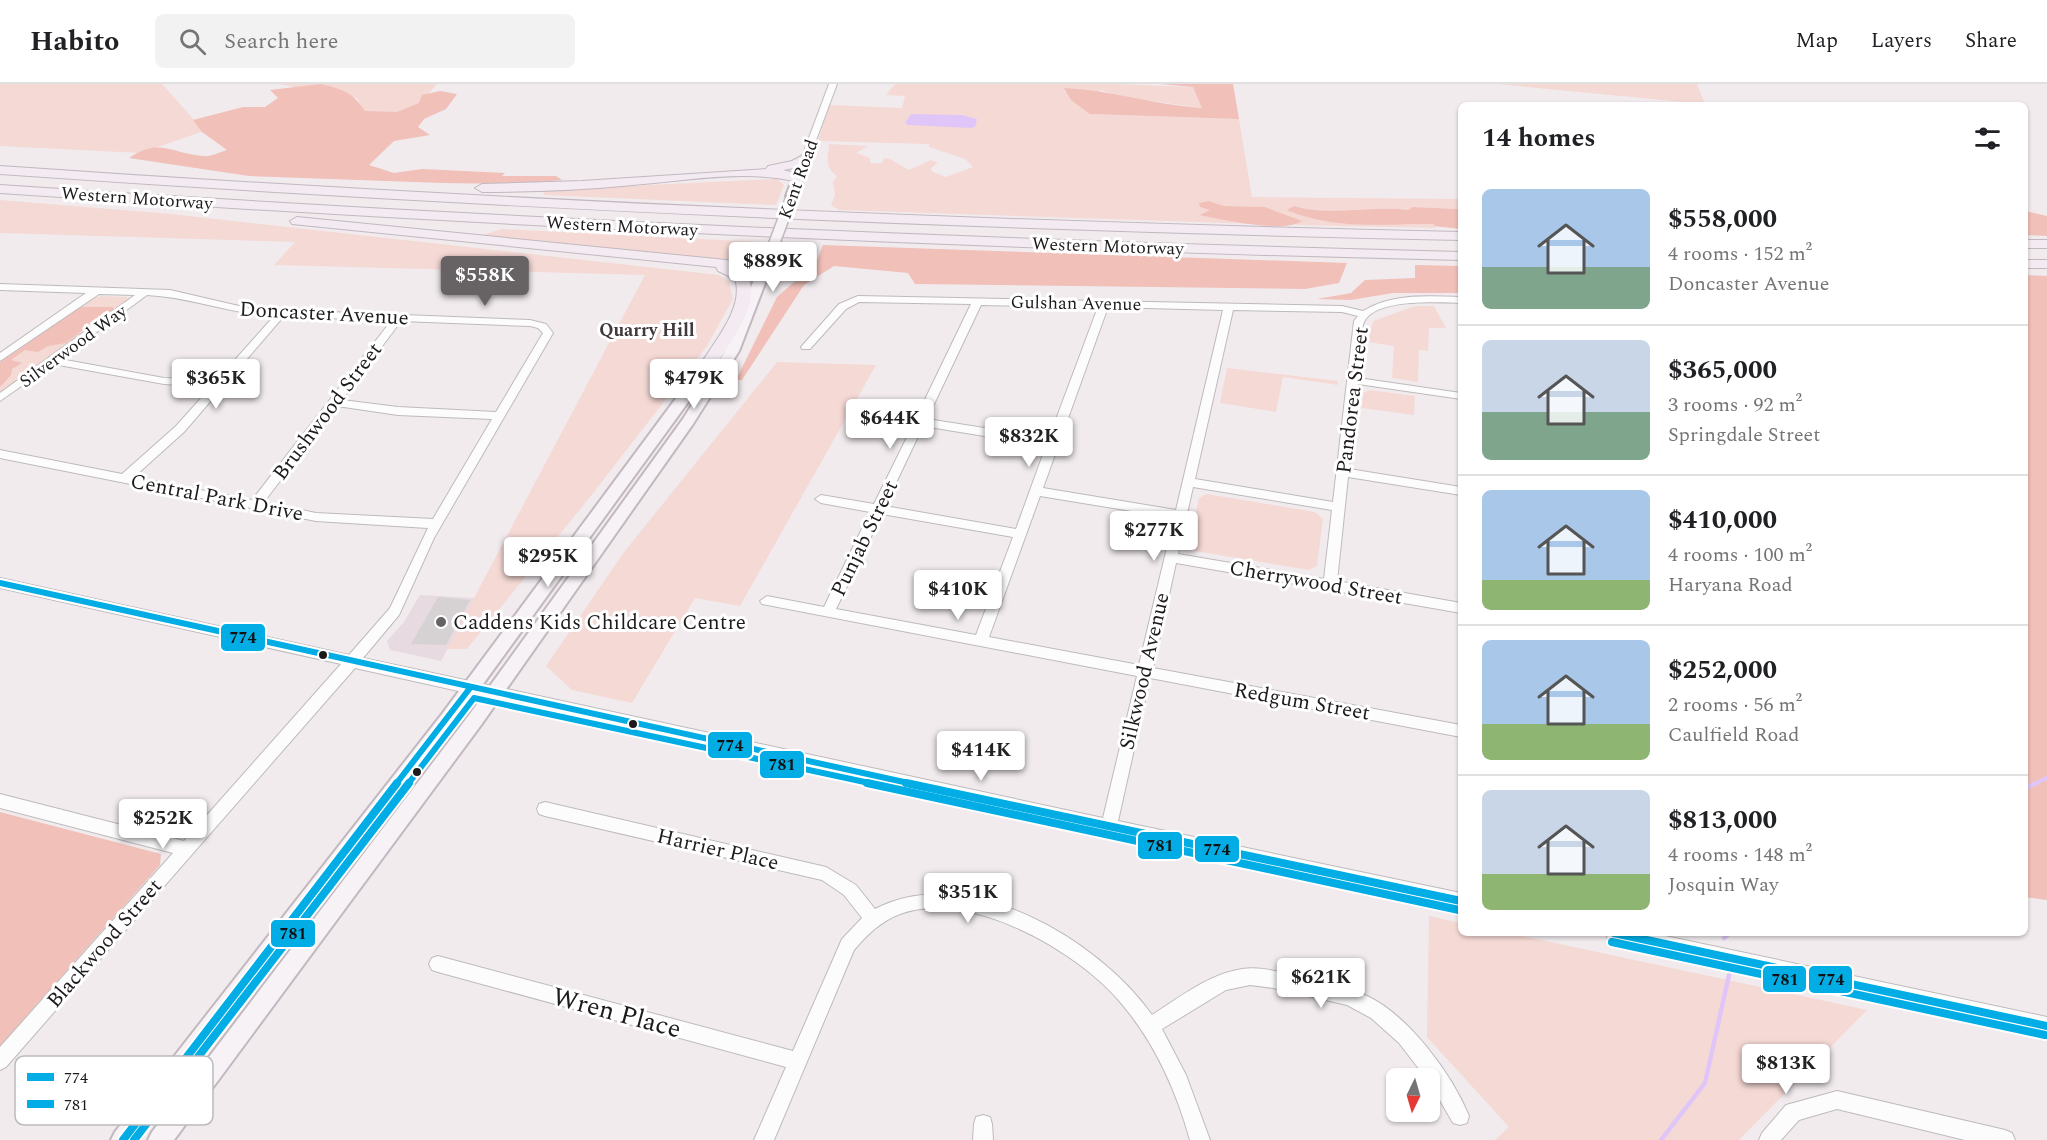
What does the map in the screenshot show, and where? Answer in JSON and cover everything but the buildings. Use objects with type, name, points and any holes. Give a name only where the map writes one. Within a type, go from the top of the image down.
[{"type":"highway","points":[[734,174],[792,166],[806,158]]},
{"type":"highway","name":"Western Motorway","points":[[0,170],[245,186],[859,218],[1458,236]]},
{"type":"highway","points":[[245,186],[524,187],[734,174],[784,174],[798,178]]},
{"type":"highway","name":"Western Motorway","points":[[0,189],[728,231],[1458,256]]},
{"type":"highway","points":[[95,196],[202,211],[705,264],[766,268]]},
{"type":"highway","points":[[2028,244],[2047,244]]},
{"type":"highway","points":[[705,264],[735,272],[741,276],[745,285],[743,303],[712,359]]},
{"type":"highway","points":[[2028,264],[2047,264]]},
{"type":"main road","name":"Kent Road","points":[[213,1069],[494,693],[706,395],[732,351],[751,307],[798,178]]},
{"type":"main road","name":"Kent Road","points":[[187,1056],[470,688],[751,307]]},
{"type":"main road","name":"Kent Road","points":[[123,1140],[135,1125]]},
{"type":"main road","name":"Kent Road","points":[[160,1140],[171,1125]]},
{"type":"street","name":"Kent Road","points":[[798,178],[833,84]]},
{"type":"street","name":"Doncaster Avenue","points":[[0,287],[181,294],[235,310],[281,314],[530,323],[546,328],[547,339],[419,554],[402,600],[352,662]]},
{"type":"street","points":[[0,358],[97,290]]},
{"type":"street","name":"Silverwood Way","points":[[0,398],[144,292]]},
{"type":"street","name":"Gulshan Avenue","points":[[806,347],[816,340],[843,305],[855,299],[1342,309],[1365,315]]},
{"type":"street","name":"Pandorea Street","points":[[1330,585],[1357,327],[1365,315],[1407,299],[1458,300]]},
{"type":"street","name":"Punjab Street","points":[[828,612],[978,301]]},
{"type":"street","points":[[981,641],[1104,304]]},
{"type":"street","name":"Silkwood Avenue","points":[[1109,826],[1229,306]]},
{"type":"street","points":[[124,479],[172,436],[281,314]]},
{"type":"street","name":"Brushwood Street","points":[[255,505],[399,317]]},
{"type":"street","points":[[52,361],[164,381],[219,384]]},
{"type":"street","points":[[1352,380],[1458,396]]},
{"type":"street","points":[[334,402],[405,412],[500,416]]},
{"type":"street","points":[[868,414],[1054,443]]},
{"type":"street","name":"Central Park Drive","points":[[0,454],[324,518],[435,524]]},
{"type":"street","points":[[1343,472],[1458,491]]},
{"type":"street","points":[[1188,482],[1339,507]]},
{"type":"street","points":[[1036,491],[1180,515]]},
{"type":"street","points":[[821,499],[1020,534]]},
{"type":"street","name":"Cherrywood Street","points":[[1171,557],[1458,607]]},
{"type":"street","points":[[0,583],[470,688],[1458,900]]},
{"type":"street","name":"Redgum Street","points":[[767,601],[1458,730]]},
{"type":"street","name":"Blackwood Street","points":[[0,1061],[352,662]]},
{"type":"street","points":[[0,801],[186,849]]},
{"type":"street","name":"Harrier Place","points":[[545,808],[826,874],[850,890],[873,919]]},
{"type":"street","points":[[764,1140],[842,954],[861,929],[873,919],[907,904],[936,902],[962,904],[1023,922],[1056,939],[1096,966],[1125,994],[1150,1026],[1188,1095],[1200,1140]]},
{"type":"street","points":[[1628,936],[2047,1026]]},
{"type":"street","name":"Wren Place","points":[[438,964],[797,1061]]},
{"type":"street","points":[[1150,1026],[1221,984],[1237,978],[1266,978],[1344,995],[1375,1009],[1393,1025],[1440,1079],[1460,1116]]},
{"type":"street","points":[[1769,1140],[1793,1112],[1837,1100],[2005,1140]]},
{"type":"shaded area","points":[[0,84],[162,84],[204,131],[140,153],[0,146]]},
{"type":"shaded area","points":[[278,84],[437,84],[409,115],[374,127],[357,98]]},
{"type":"shaded area","points":[[321,84],[346,92],[356,99],[365,111],[397,112],[419,103],[422,95],[440,91],[457,94],[446,109],[424,119],[418,127],[430,135],[394,141],[369,165],[394,173],[422,169],[505,173],[502,176],[556,176],[562,180],[516,184],[249,176],[129,158],[140,152],[158,148],[206,156],[227,150],[202,132],[193,120],[243,107],[265,107],[278,98],[270,90]]},
{"type":"shaded area","points":[[895,84],[1117,84],[1193,87],[1203,108],[1121,97],[1100,90],[1090,114],[1239,119],[1252,197],[1458,199],[1458,209],[1412,207],[1408,210],[1321,211],[1294,206],[1288,210],[1354,224],[1437,224],[1433,226],[1437,228],[1296,225],[1301,221],[1265,207],[1223,206],[1209,201],[1211,210],[1200,214],[1255,224],[839,210],[831,205],[835,195],[833,182],[837,176],[828,165],[829,144],[868,146],[856,153],[870,158],[870,163],[882,163],[884,158],[890,159],[909,170],[931,160],[938,163],[932,167],[931,171],[946,177],[973,167],[965,159],[929,147],[929,144],[818,141],[829,105],[902,108],[905,96],[886,95]]},
{"type":"shaded area","points":[[1161,84],[1233,84],[1239,119],[1090,114],[1071,100],[1064,88],[1202,108],[1193,87]]},
{"type":"shaded area","points":[[1496,84],[1697,84],[1704,102]]},
{"type":"shaded area","points":[[911,114],[962,115],[977,119],[975,127],[970,128],[908,125],[905,123]]},
{"type":"shaded area","points":[[777,179],[784,185],[776,205],[543,195],[546,190]]},
{"type":"shaded area","points":[[0,200],[171,214],[719,275],[729,282],[733,299],[707,346],[594,492],[467,649],[447,649],[645,275],[274,265],[295,242],[0,233]]},
{"type":"shaded area","points":[[1209,201],[1224,206],[1265,207],[1302,221],[1293,225],[1267,226],[1199,215],[1210,210],[1200,207],[1199,203]]},
{"type":"shaded area","points":[[1294,206],[1321,211],[1408,210],[1412,207],[1458,209],[1458,229],[1433,226],[1435,224],[1342,223],[1306,217],[1287,210]]},
{"type":"shaded area","points":[[2028,212],[2047,216],[2047,236],[2028,235]]},
{"type":"shaded area","points":[[502,229],[760,242],[755,259],[736,261],[483,235]]},
{"type":"shaded area","points":[[823,245],[1347,263],[1339,283],[1305,289],[915,284],[908,273],[834,266],[804,285],[742,380],[736,380],[777,297],[816,263]]},
{"type":"shaded area","points":[[1415,265],[1458,266],[1458,293],[1393,293],[1351,300],[1317,299],[1351,293],[1365,280],[1415,278]]},
{"type":"shaded area","points":[[2028,275],[2047,276],[2047,900],[2028,897]]},
{"type":"shaded area","points":[[102,296],[127,297],[128,301],[25,378],[0,393],[0,360],[91,299]]},
{"type":"shaded area","points":[[1415,306],[1434,306],[1446,328],[1429,328],[1428,351],[1419,350],[1418,382],[1392,378],[1394,346],[1368,342],[1373,321]]},
{"type":"shaded area","points":[[81,307],[113,307],[113,311],[97,319],[66,343],[48,346],[38,352],[25,350],[11,360],[22,363],[12,369],[11,375],[0,387],[0,362]]},
{"type":"shaded area","points":[[777,362],[876,365],[740,606],[695,598],[632,703],[572,690],[546,666],[624,552]]},
{"type":"shaded area","points":[[1227,368],[1338,381],[1338,385],[1283,377],[1276,412],[1220,403]]},
{"type":"shaded area","points":[[1370,390],[1415,396],[1414,415],[1362,408],[1363,393]]},
{"type":"shaded area","points":[[1207,494],[1315,512],[1323,519],[1317,566],[1309,570],[1195,551],[1189,544],[1199,498]]},
{"type":"shaded area","points":[[420,595],[475,598],[441,661],[390,650],[387,641],[404,622]]},
{"type":"shaded area","points":[[0,812],[161,854],[160,865],[0,1046]]},
{"type":"shaded area","points":[[1429,916],[1458,922],[1458,936],[1523,936],[1867,1010],[1739,1140],[1495,1140],[1509,1127],[1427,1037]]},
{"type":"waterway","points":[[2034,784],[2047,778]]},
{"type":"waterway","points":[[2028,787],[2037,783]]},
{"type":"waterway","points":[[1661,1140],[1705,1083],[1729,975]]},
{"type":"transit line","name":"774","points":[[0,583],[669,732],[1458,900]]},
{"type":"transit line","name":"774","points":[[187,1056],[470,688]]},
{"type":"transit line","name":"781","points":[[199,1056],[474,698],[1458,910]]},
{"type":"transit line","name":"774","points":[[1628,936],[2047,1026]]},
{"type":"transit line","name":"781","points":[[1612,942],[2045,1035]]},
{"type":"transit line","name":"774","points":[[123,1140],[135,1125]]},
{"type":"transit line","name":"781","points":[[134,1140],[146,1125]]},
{"type":"place","name":"Caddens Kids Childcare Centre","points":[[441,622]]},
{"type":"district","name":"Quarry Hill","points":[[647,330]]}]
